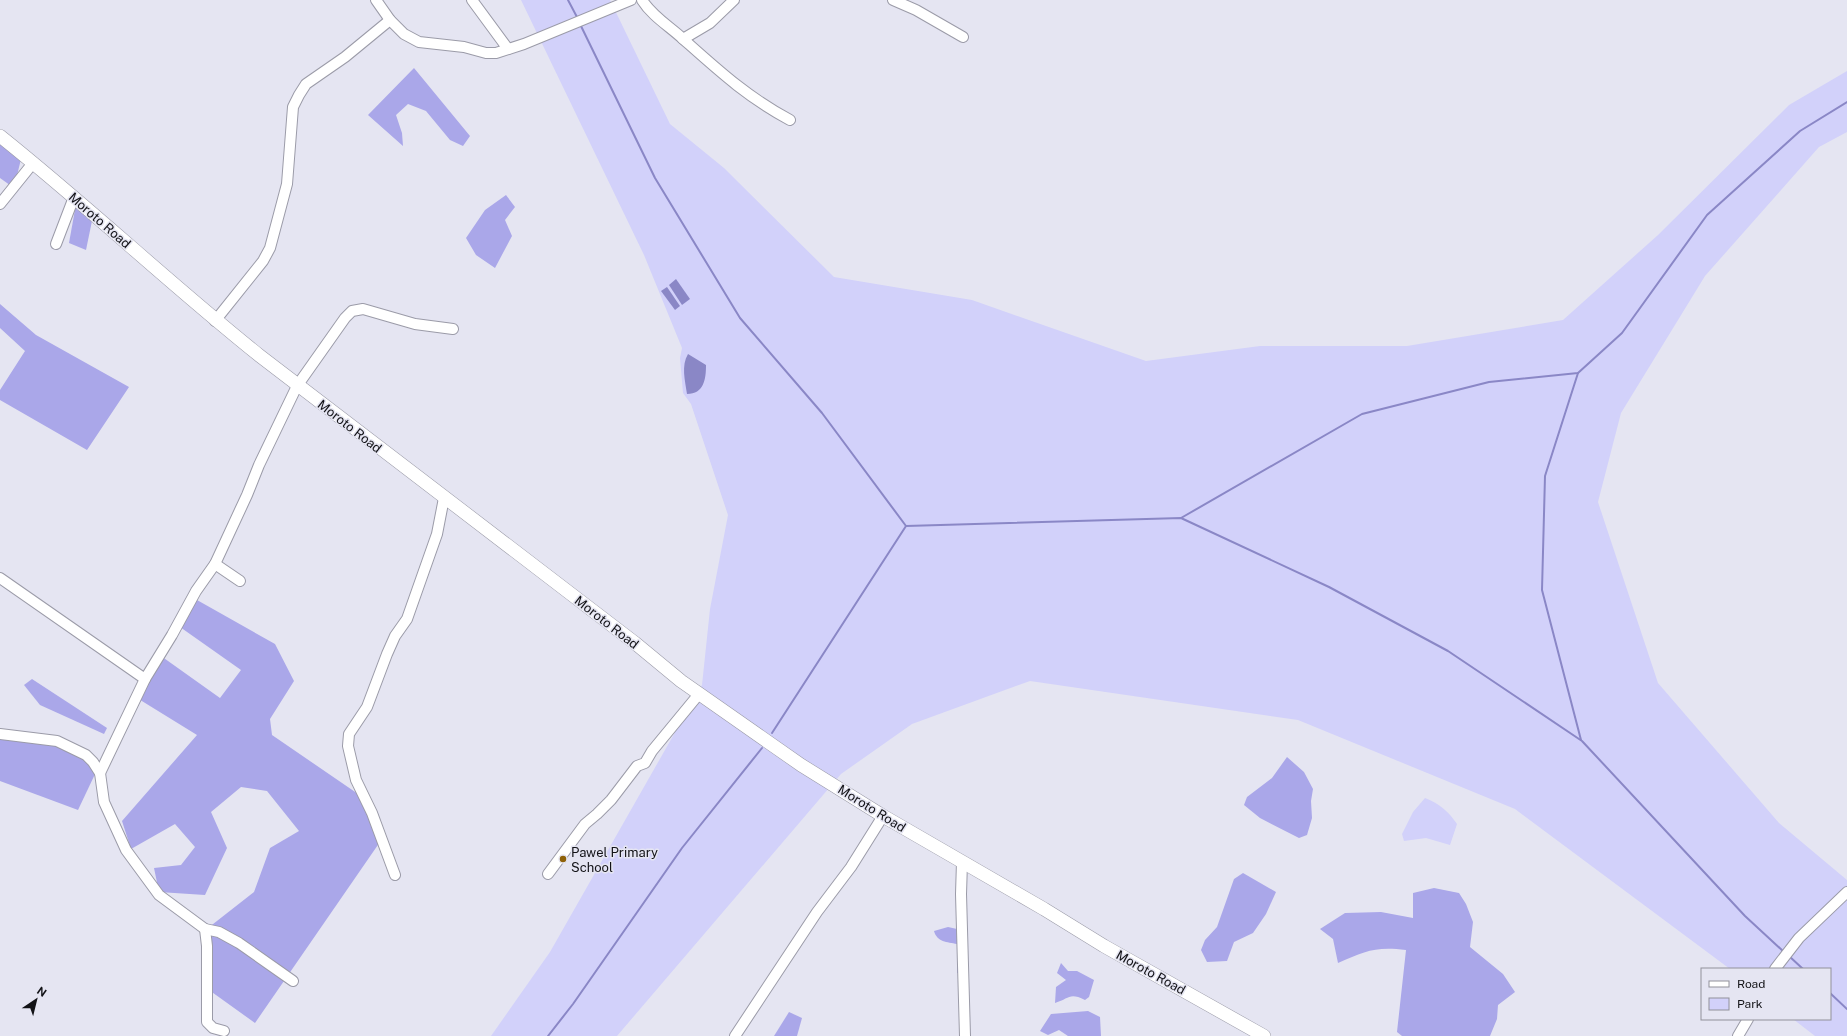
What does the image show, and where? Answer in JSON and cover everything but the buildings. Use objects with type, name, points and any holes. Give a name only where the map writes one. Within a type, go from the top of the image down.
[{"type":"main road","name":"Moroto Road","points":[[0,136],[74,197],[215,321],[297,386],[699,694],[801,765],[883,816],[1257,1034]]},
{"type":"street","points":[[376,0],[390,20],[404,34],[419,42],[464,47],[486,53],[496,53],[508,49],[631,0]]},
{"type":"street","points":[[472,0],[508,49]]},
{"type":"street","points":[[642,0],[657,17],[683,39],[701,57],[742,91],[790,120]]},
{"type":"street","points":[[683,39],[710,23],[734,0]]},
{"type":"street","points":[[893,0],[905,4],[963,37]]},
{"type":"street","points":[[215,321],[263,261],[270,248],[286,184],[293,107],[299,95],[306,84],[345,57],[390,20]]},
{"type":"street","points":[[0,204],[34,163]]},
{"type":"street","points":[[56,244],[74,197]]},
{"type":"street","points":[[100,772],[145,679],[172,635],[196,591],[215,564],[247,495],[259,465],[297,386],[345,318],[357,309],[379,312],[415,324],[453,329]]},
{"type":"street","points":[[395,875],[372,813],[356,780],[349,752],[348,734],[367,707],[389,649],[395,636],[407,619],[437,534],[444,498]]},
{"type":"street","points":[[215,564],[240,581]]},
{"type":"street","points":[[0,578],[145,679]]},
{"type":"street","points":[[548,874],[585,824],[611,800],[637,766],[645,763],[652,751],[699,694]]},
{"type":"street","points":[[0,734],[57,741],[86,755],[100,772],[104,802],[126,850],[159,895],[205,929],[225,935],[239,943],[293,981]]},
{"type":"street","points":[[735,1036],[817,912],[851,866],[883,816]]},
{"type":"street","points":[[962,862],[961,894],[965,1036]]},
{"type":"street","points":[[1776,968],[1799,938],[1847,892]]},
{"type":"street","points":[[205,929],[207,952],[207,1022],[213,1028],[224,1031]]},
{"type":"street","points":[[1738,1036],[1747,1020]]},
{"type":"green space","points":[[521,0],[610,0],[670,124],[724,168],[834,277],[972,300],[1146,361],[1260,346],[1407,346],[1563,320],[1658,235],[1789,105],[1847,71],[1847,132],[1819,147],[1705,276],[1621,413],[1598,502],[1658,683],[1779,823],[1847,880],[1847,1036],[1815,1036],[1794,1020],[1831,1020],[1831,968],[1729,968],[1515,809],[1298,720],[1030,681],[912,724],[841,774],[617,1036],[491,1036],[550,952],[702,685],[710,609],[728,515],[691,404],[683,393],[680,358],[682,348],[644,255]]},
{"type":"green space","points":[[1425,798],[1443,808],[1457,824],[1450,845],[1426,838],[1404,841],[1402,834],[1413,812]]},
{"type":"shaded area","points":[[414,68],[470,136],[463,146],[450,140],[426,111],[408,104],[396,115],[402,133],[403,146],[368,115]]},
{"type":"shaded area","points":[[0,144],[21,159],[14,188],[0,178]]},
{"type":"shaded area","points":[[506,195],[515,207],[505,220],[512,236],[495,268],[476,255],[466,238],[485,210]]},
{"type":"shaded area","points":[[76,204],[93,216],[86,250],[69,243]]},
{"type":"shaded area","points":[[676,279],[690,299],[682,305],[669,285]]},
{"type":"shaded area","points":[[667,287],[680,306],[675,310],[661,291]]},
{"type":"shaded area","points":[[0,304],[36,335],[129,387],[87,450],[0,400],[0,390],[25,351],[0,328]]},
{"type":"shaded area","points":[[688,354],[706,365],[706,370],[703,385],[700,389],[693,393],[687,394],[684,368]]},
{"type":"shaded area","points":[[197,600],[275,644],[294,681],[270,719],[272,735],[361,796],[382,839],[255,1023],[209,990],[208,928],[254,892],[270,848],[299,831],[267,791],[241,787],[211,812],[227,848],[205,895],[159,892],[154,868],[181,865],[195,847],[175,824],[131,849],[122,821],[197,735],[137,698],[161,656],[220,698],[241,670],[180,627]]},
{"type":"shaded area","points":[[32,679],[107,728],[104,734],[40,705],[24,685]]},
{"type":"shaded area","points":[[0,734],[68,745],[96,772],[78,810],[0,781]]},
{"type":"shaded area","points":[[1287,757],[1304,772],[1313,789],[1311,801],[1312,818],[1307,835],[1299,838],[1260,818],[1244,805],[1247,797],[1272,778]]},
{"type":"shaded area","points":[[1243,873],[1276,892],[1266,914],[1253,933],[1234,942],[1227,961],[1207,962],[1201,950],[1205,940],[1217,927],[1234,879]]},
{"type":"shaded area","points":[[1434,888],[1459,893],[1466,904],[1473,922],[1470,947],[1503,974],[1515,992],[1498,1005],[1497,1019],[1490,1036],[1402,1036],[1397,1032],[1406,950],[1371,950],[1338,963],[1333,939],[1320,929],[1345,913],[1381,912],[1413,918],[1413,893]]},
{"type":"shaded area","points":[[948,927],[957,929],[961,932],[963,973],[957,973],[957,944],[946,942],[935,935],[934,931]]},
{"type":"shaded area","points":[[1061,963],[1068,971],[1077,971],[1094,980],[1089,997],[1085,1000],[1072,996],[1055,1003],[1056,987],[1066,980],[1057,973]]},
{"type":"shaded area","points":[[1088,1011],[1100,1017],[1101,1036],[1068,1036],[1059,1030],[1048,1035],[1040,1031],[1051,1014]]},
{"type":"shaded area","points":[[789,1012],[802,1018],[797,1036],[774,1036]]},
{"type":"waterway","points":[[568,0],[578,19]]},
{"type":"waterway","points":[[580,24],[655,178],[740,318],[822,413],[906,526]]},
{"type":"waterway","points":[[1181,518],[1362,414],[1489,382],[1578,373],[1622,333],[1707,215],[1800,131],[1847,102]]},
{"type":"waterway","points":[[1578,373],[1545,476],[1542,590],[1581,740]]},
{"type":"waterway","points":[[906,526],[1181,518],[1329,587],[1448,651],[1582,741],[1745,916],[1784,952]]},
{"type":"waterway","points":[[772,733],[906,526]]},
{"type":"waterway","points":[[548,1036],[573,1004],[682,848],[762,748]]},
{"type":"waterway","points":[[1789,956],[1802,968]]},
{"type":"waterway","points":[[1831,994],[1847,1009]]},
{"type":"place","name":"Pawel Primary School","points":[[563,859]]}]
